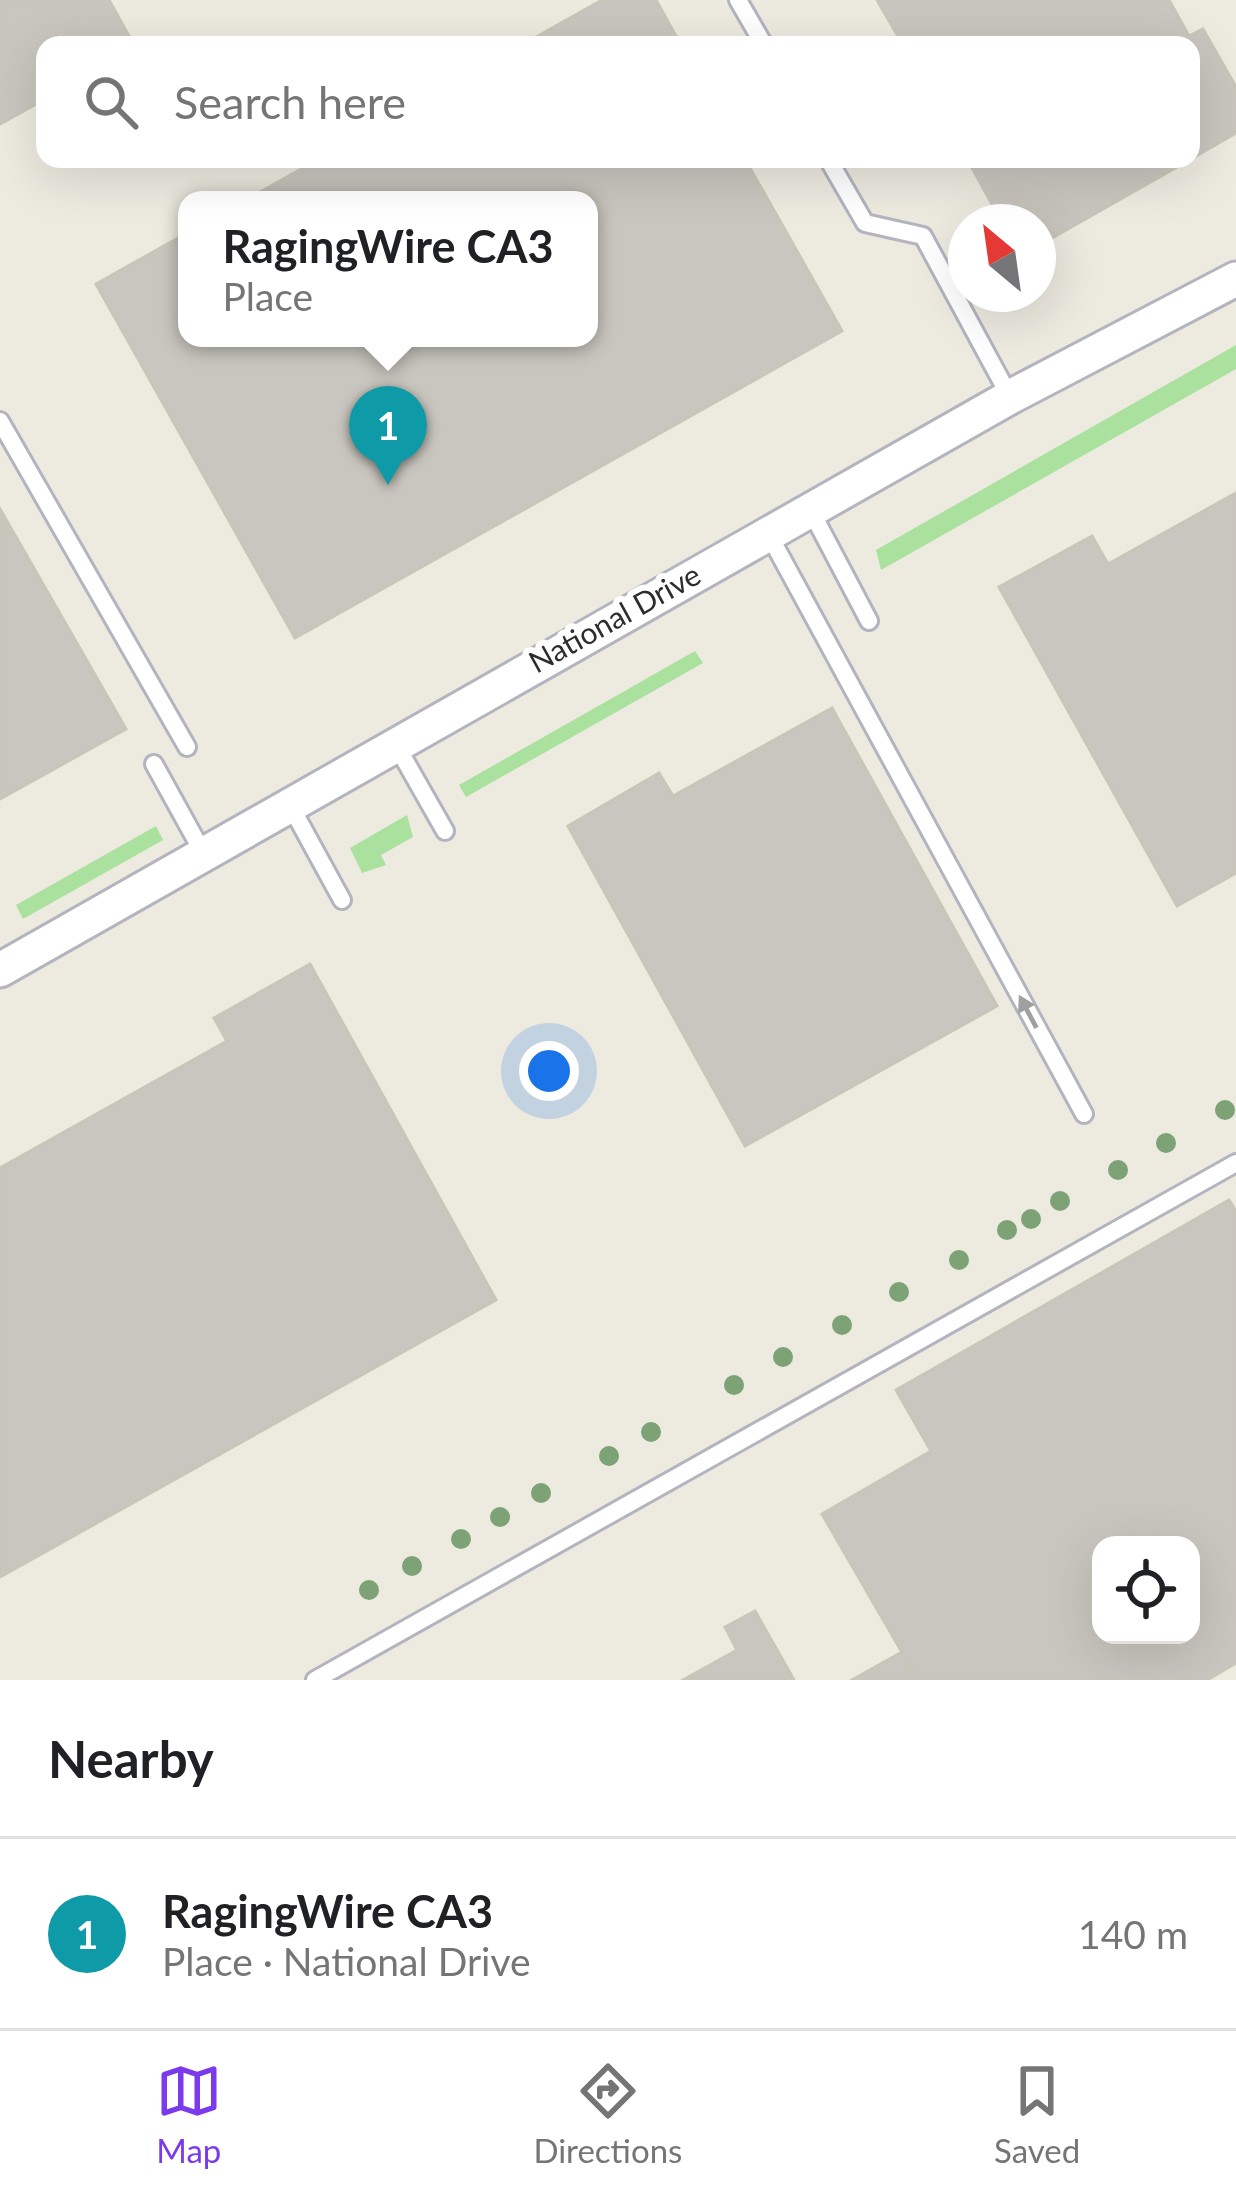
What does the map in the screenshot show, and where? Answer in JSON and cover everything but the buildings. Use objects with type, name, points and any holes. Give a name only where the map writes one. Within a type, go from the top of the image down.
[{"type":"street","name":"National Drive","points":[[0,970],[768,532],[1010,397],[1236,279]]},
{"type":"lane","points":[[738,0],[759,36]]},
{"type":"lane","points":[[833,168],[865,223],[923,236],[1010,397]]},
{"type":"lane","points":[[0,421],[187,747]]},
{"type":"lane","points":[[810,509],[869,621]]},
{"type":"lane","points":[[768,532],[1084,1114]]},
{"type":"lane","points":[[394,742],[445,831]]},
{"type":"lane","points":[[154,764],[202,851]]},
{"type":"lane","points":[[289,802],[342,900]]},
{"type":"lane","points":[[315,1680],[1236,1163]]},
{"type":"green space","points":[[1236,345],[1236,369],[881,570],[876,550]]},
{"type":"green space","points":[[695,651],[703,663],[466,797],[459,785]]},
{"type":"green space","points":[[407,815],[413,837],[381,855],[386,865],[362,873],[350,848]]},
{"type":"green space","points":[[156,826],[163,840],[23,919],[16,905]]},
{"type":"place","name":"RagingWire CA3","points":[[388,485]]}]
